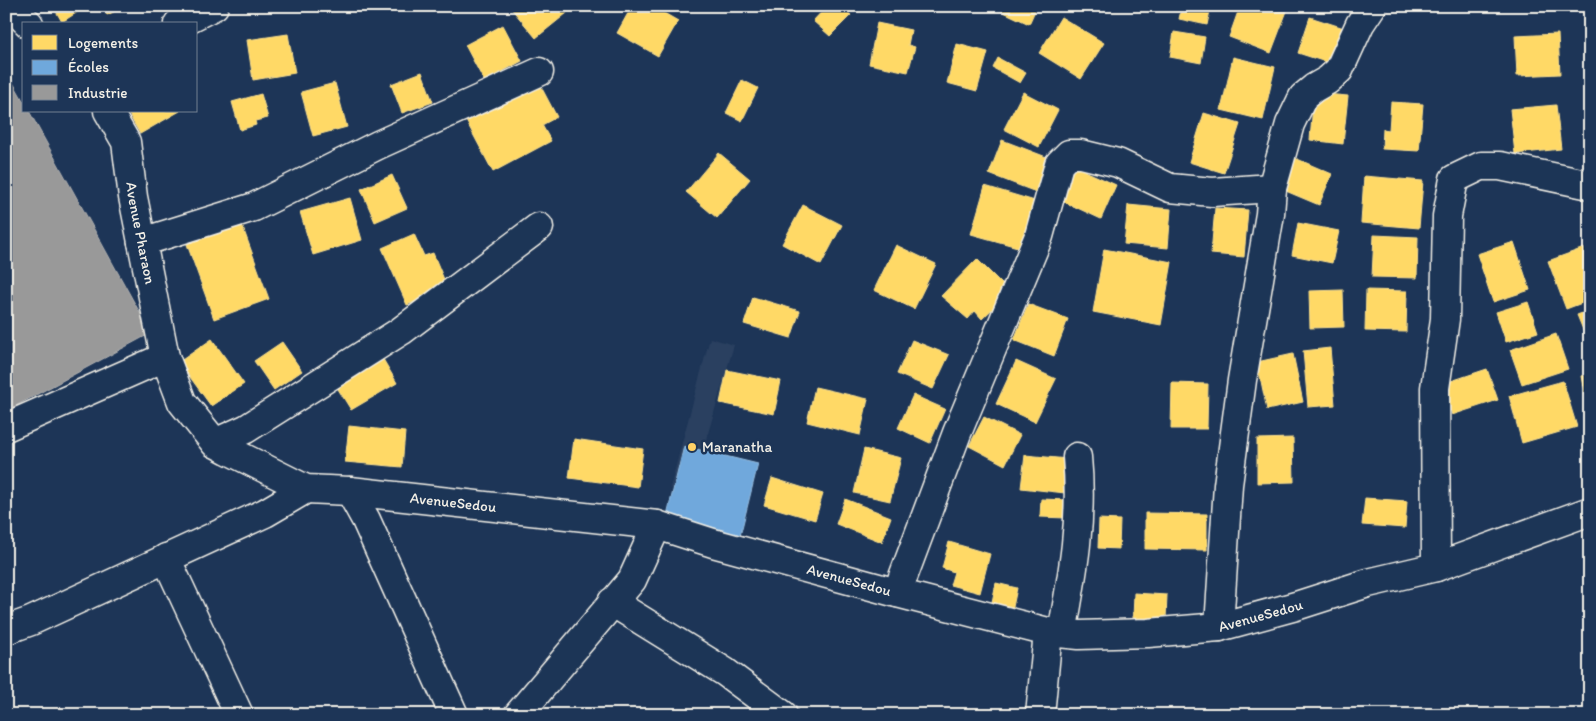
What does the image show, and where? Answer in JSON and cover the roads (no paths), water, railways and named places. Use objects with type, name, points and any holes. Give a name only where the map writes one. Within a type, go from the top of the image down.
[{"type":"street","points":[[11,6],[27,22]]},
{"type":"street","points":[[182,22],[214,6]]},
{"type":"street","points":[[1219,627],[1228,485],[1242,380],[1270,214],[1272,188],[1290,124],[1303,97],[1339,70],[1360,24],[1372,6]]},
{"type":"street","points":[[142,242],[254,207],[378,145],[539,72]]},
{"type":"street","name":"Avenue Pharaon","points":[[109,112],[126,142],[134,198],[165,357]]},
{"type":"street","points":[[897,593],[957,433],[1039,236],[1059,164],[1069,154],[1081,154],[1118,163],[1170,188],[1212,192],[1272,188]]},
{"type":"street","points":[[1436,567],[1435,388],[1445,319],[1447,216],[1454,179],[1480,166],[1500,166],[1590,185]]},
{"type":"street","points":[[215,443],[246,429],[401,331],[539,227]]},
{"type":"street","points":[[6,427],[165,357]]},
{"type":"street","name":"AvenueSedou","points":[[165,357],[182,402],[215,443],[306,489],[350,491],[657,524],[713,543],[897,593],[1055,632],[1079,634],[1148,632],[1219,627],[1368,584],[1436,567],[1584,513]]},
{"type":"street","points":[[1040,715],[1055,632],[1077,544],[1080,485],[1077,457]]},
{"type":"street","points":[[6,630],[31,621],[265,513],[306,489]]},
{"type":"street","points":[[350,491],[366,520],[454,715]]},
{"type":"street","points":[[518,715],[632,580],[657,524]]},
{"type":"street","points":[[166,558],[239,715]]},
{"type":"street","points":[[612,602],[725,672],[780,714]]},
{"type":"place","name":"Maranatha","points":[[692,447]]}]
